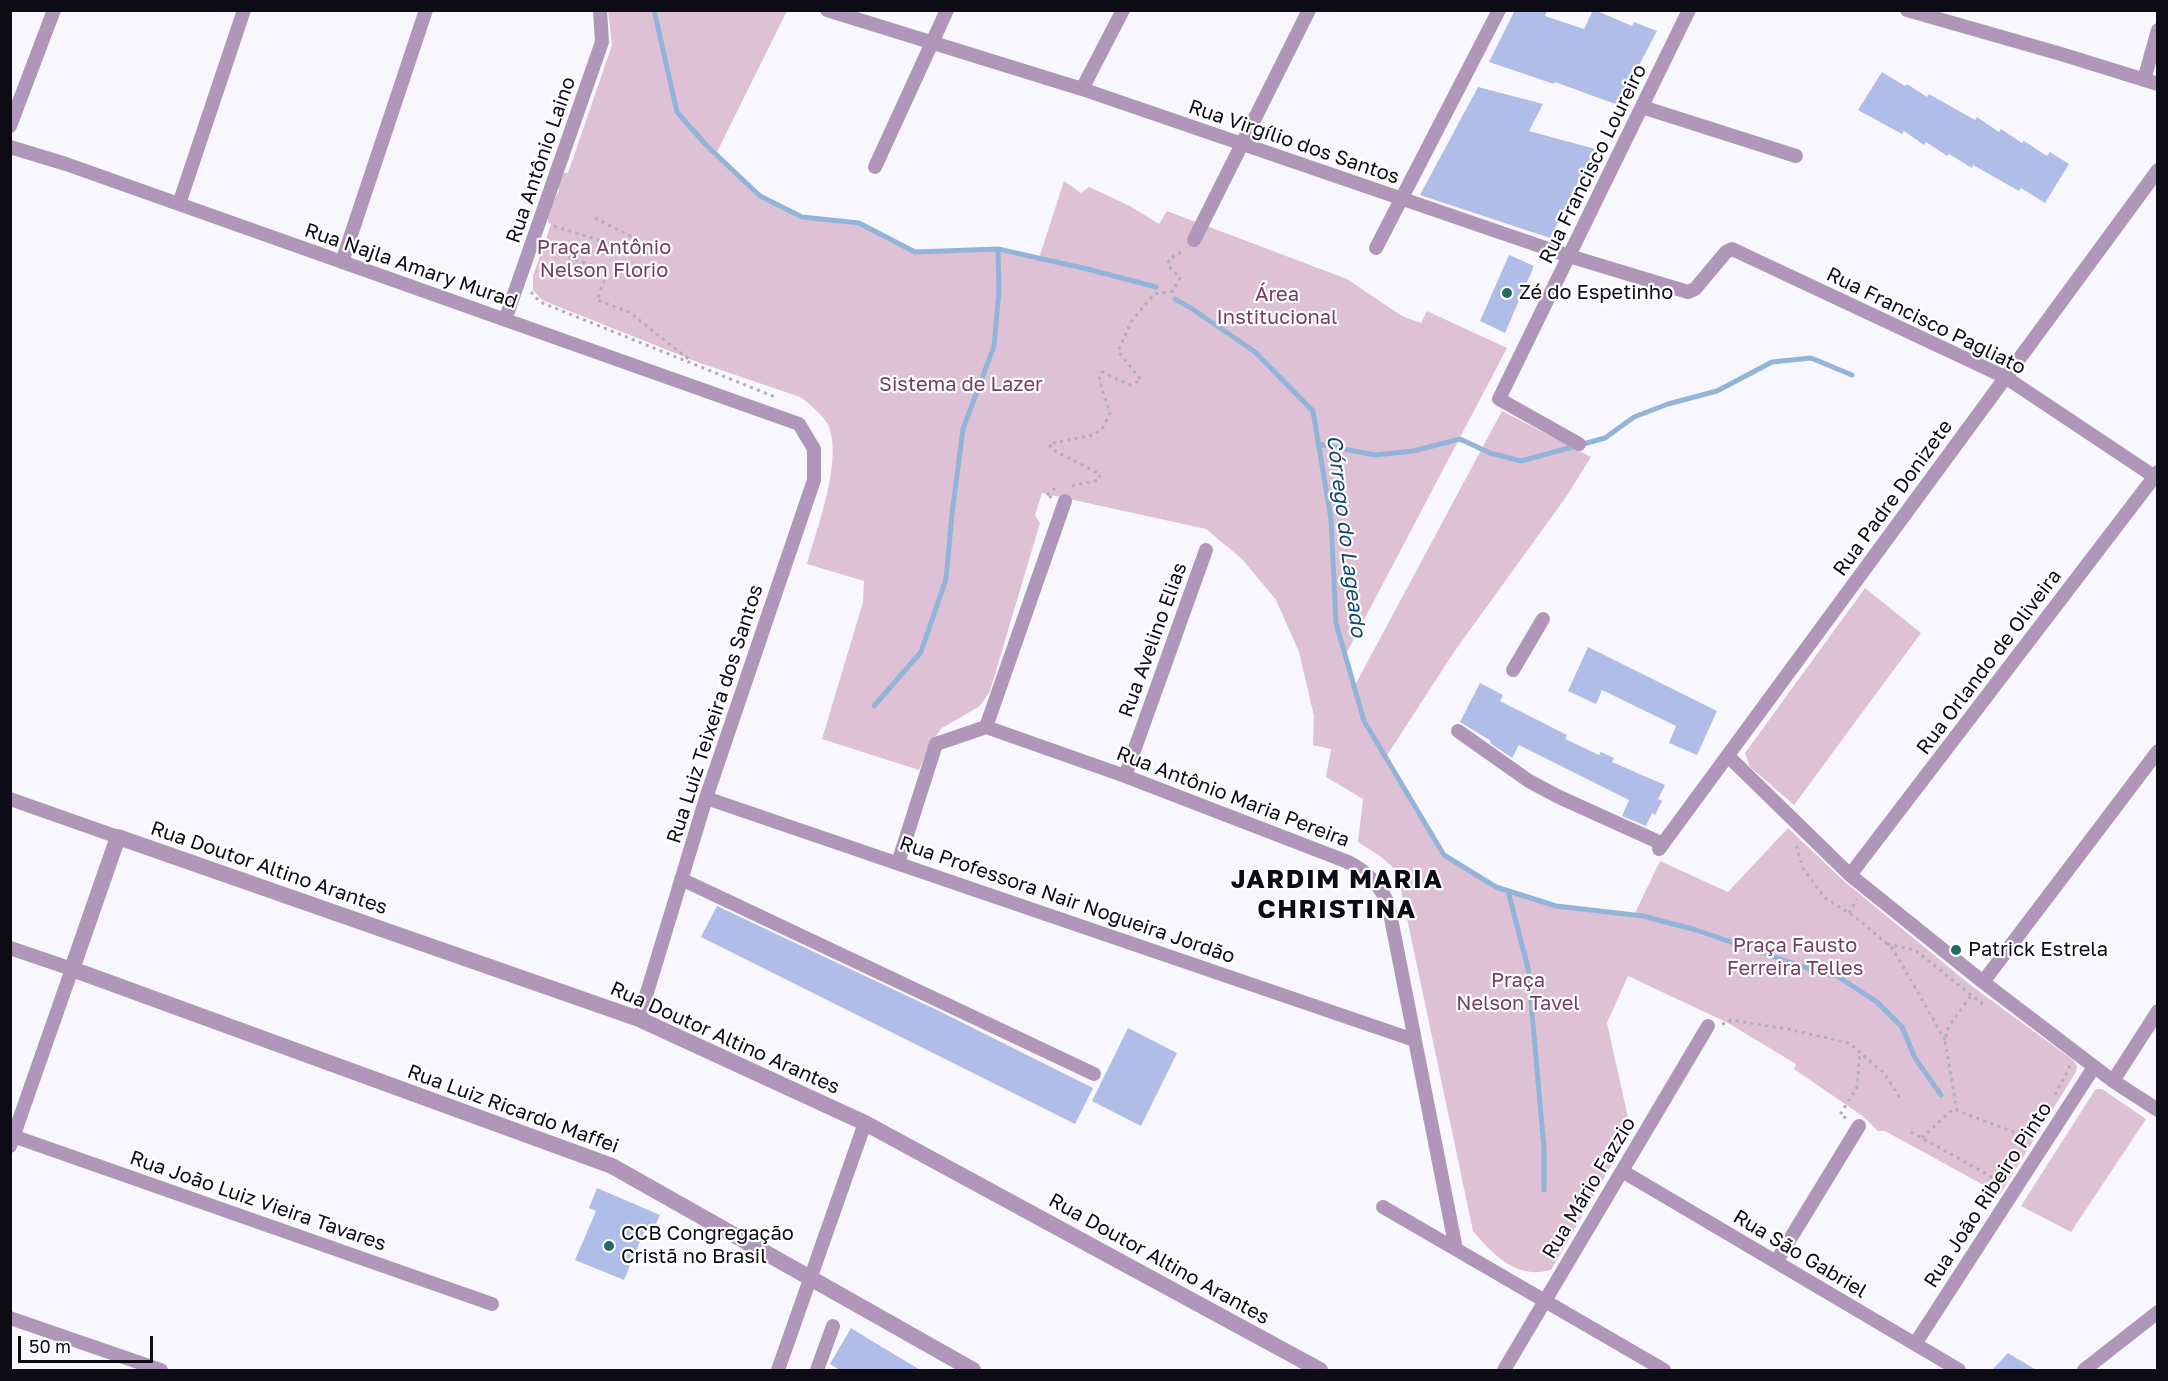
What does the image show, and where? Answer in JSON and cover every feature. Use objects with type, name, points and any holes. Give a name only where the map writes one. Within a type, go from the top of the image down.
[{"type":"street","points":[[10,126],[54,10]]},
{"type":"street","points":[[178,204],[244,10]]},
{"type":"street","points":[[342,262],[426,10]]},
{"type":"street","name":"Rua Antônio Laino","points":[[505,320],[603,42],[600,10]]},
{"type":"street","name":"Rua Virgílio dos Santos","points":[[827,10],[1082,89],[1569,256],[1688,292],[1695,289],[1726,252],[1732,249]]},
{"type":"street","points":[[875,167],[946,10]]},
{"type":"street","points":[[1082,89],[1123,10]]},
{"type":"street","points":[[1194,240],[1309,10]]},
{"type":"street","points":[[1377,248],[1400,199],[1499,10]]},
{"type":"street","name":"Rua Francisco Loureiro","points":[[1579,444],[1499,399],[1689,10]]},
{"type":"street","points":[[1907,10],[2157,84]]},
{"type":"street","points":[[2144,80],[2157,30]]},
{"type":"street","points":[[1642,107],[1796,156]]},
{"type":"street","name":"Rua Najla Amary Murad","points":[[10,147],[178,204],[799,424]]},
{"type":"street","name":"Rua Padre Donizete","points":[[1458,731],[1529,782],[1661,846],[2157,170]]},
{"type":"street","name":"Rua Francisco Pagliato","points":[[1732,249],[2005,377],[2156,476]]},
{"type":"street","name":"Rua Luiz Teixeira dos Santos","points":[[639,1019],[706,798],[814,480],[814,449],[799,424]]},
{"type":"street","name":"Rua Orlando de Oliveira","points":[[1851,874],[2156,476]]},
{"type":"street","points":[[898,863],[936,744],[986,727],[1065,501]]},
{"type":"street","name":"Rua Avelino Elias","points":[[1125,776],[1206,550]]},
{"type":"street","points":[[1513,670],[1543,619]]},
{"type":"street","name":"Rua Antônio Maria Pereira","points":[[986,727],[1125,776],[1348,862],[1368,873],[1381,887],[1388,903],[1456,1250]]},
{"type":"street","points":[[1983,982],[2157,751]]},
{"type":"street","points":[[1728,756],[1851,874],[1983,982],[2113,1081],[2157,1110]]},
{"type":"street","name":"Rua Professora Nair Nogueira Jordão","points":[[706,798],[1414,1040]]},
{"type":"street","name":"Rua Doutor Altino Arantes","points":[[10,799],[639,1019],[865,1123],[1320,1371]]},
{"type":"street","points":[[12,1139],[118,837]]},
{"type":"street","points":[[681,879],[1094,1074]]},
{"type":"street","name":"Rua Luiz Ricardo Maffei","points":[[10,948],[612,1166],[973,1371]]},
{"type":"street","points":[[2113,1081],[2157,1011]]},
{"type":"street","name":"Rua Mário Fazzio","points":[[1504,1371],[1708,1026]]},
{"type":"street","name":"Rua João Ribeiro Pinto","points":[[1915,1344],[2094,1067]]},
{"type":"street","points":[[780,1370],[865,1123]]},
{"type":"street","points":[[1776,1262],[1858,1126]]},
{"type":"street","name":"Rua João Luiz Vieira Tavares","points":[[12,1139],[492,1304]]},
{"type":"street","name":"Rua São Gabriel","points":[[1622,1171],[1959,1371]]},
{"type":"street","points":[[1383,1207],[1664,1371]]},
{"type":"street","points":[[2084,1371],[2157,1312]]},
{"type":"street","points":[[10,1318],[161,1371]]},
{"type":"street","points":[[817,1371],[833,1326]]},
{"type":"path","points":[[552,225],[646,255],[650,246],[593,217]]},
{"type":"path","points":[[1065,501],[1046,496],[1054,488],[1099,480],[1100,474],[1053,450],[1049,444],[1093,435],[1102,429],[1110,413],[1099,380],[1102,372],[1130,385],[1141,380],[1118,351],[1131,322],[1154,294],[1173,291],[1180,278],[1168,266],[1169,259],[1179,255],[1194,240]]},
{"type":"path","points":[[533,244],[608,271],[597,300],[629,312],[695,364]]},
{"type":"path","points":[[583,274],[589,264]]},
{"type":"path","points":[[530,288],[533,296],[540,302],[781,400]]},
{"type":"path","points":[[1803,868],[1824,897],[1854,916],[1893,949],[1946,1040]]},
{"type":"path","points":[[1887,944],[1915,950],[1970,996],[1990,1009]]},
{"type":"path","points":[[1957,1111],[1946,1040],[1948,1028],[1970,996]]},
{"type":"path","points":[[1708,1026],[1728,1023],[1731,1020],[1788,1029],[1849,1043],[1884,1073],[1901,1100]]},
{"type":"path","points":[[1840,1115],[1857,1087],[1860,1052]]},
{"type":"path","points":[[2053,1098],[2070,1071],[2071,1066],[2068,1061]]},
{"type":"path","points":[[1922,1138],[1953,1109],[2019,1134],[2031,1134],[2025,1144]]},
{"type":"path","points":[[1911,1132],[2001,1182]]},
{"type":"green space","points":[[608,11],[787,11],[716,154],[760,196],[802,217],[859,223],[915,252],[998,249],[1039,258],[1064,181],[1081,193],[1089,187],[1130,206],[1159,224],[1167,211],[1347,279],[1402,316],[1421,323],[1427,311],[1507,348],[1345,656],[1354,687],[1502,411],[1591,457],[1566,497],[1454,652],[1386,757],[1444,854],[1496,887],[1556,906],[1634,915],[1660,861],[1728,892],[1788,828],[1845,882],[1973,987],[2073,1060],[2077,1066],[2076,1072],[2000,1194],[1885,1131],[1878,1131],[1864,1117],[1794,1069],[1796,1064],[1728,1023],[1628,976],[1607,1023],[1631,1131],[1551,1270],[1537,1272],[1523,1270],[1499,1258],[1473,1231],[1397,871],[1380,856],[1358,842],[1363,799],[1326,777],[1331,749],[1313,745],[1314,716],[1299,652],[1276,600],[1242,559],[1206,529],[1042,493],[1035,515],[1040,523],[990,691],[980,706],[942,728],[930,743],[919,770],[822,739],[863,602],[864,581],[807,564],[827,495],[830,476],[832,441],[827,423],[800,397],[700,363],[542,300],[533,290],[533,276],[551,224],[548,223],[548,210],[559,191],[558,185],[564,173],[568,173],[612,45]]},
{"type":"green space","points":[[1865,588],[1921,633],[1794,805],[1750,767],[1745,753]]},
{"type":"green space","points":[[2102,1089],[2146,1119],[2071,1232],[2021,1206],[2095,1090]]},
{"type":"building","points":[[1515,10],[1547,10],[1545,16],[1584,29],[1595,10],[1632,26],[1634,22],[1657,31],[1618,105],[1555,82],[1554,84],[1489,62]]},
{"type":"building","points":[[1882,72],[1927,97],[1929,94],[1975,120],[1977,117],[1999,132],[2001,129],[2022,143],[2024,141],[2047,156],[2050,152],[2069,164],[2045,203],[2021,188],[2019,191],[1973,165],[1972,168],[1949,154],[1947,156],[1926,142],[1924,145],[1904,131],[1902,134],[1858,110]]},
{"type":"building","points":[[1478,87],[1543,104],[1529,131],[1595,149],[1550,238],[1420,195]]},
{"type":"building","name":"Zé do Espetinho","points":[[1509,255],[1534,266],[1505,333],[1480,321]]},
{"type":"building","points":[[1588,647],[1717,711],[1697,755],[1669,743],[1676,726],[1602,690],[1596,704],[1568,691]]},
{"type":"building","points":[[1480,683],[1503,695],[1500,701],[1567,735],[1565,739],[1599,755],[1601,752],[1614,758],[1612,762],[1665,785],[1658,799],[1662,801],[1655,815],[1652,813],[1646,826],[1622,816],[1629,800],[1519,745],[1512,758],[1490,743],[1491,741],[1460,722]]},
{"type":"building","points":[[717,906],[937,1010],[1093,1088],[1075,1124],[701,937]]},
{"type":"building","points":[[1128,1028],[1177,1053],[1141,1126],[1092,1101]]},
{"type":"building","name":"CCB Congregação Cristã no Brasil","points":[[597,1188],[660,1215],[652,1233],[645,1230],[624,1280],[575,1260],[596,1211],[589,1208]]},
{"type":"building","points":[[851,1328],[922,1371],[841,1371],[830,1364]]},
{"type":"building","points":[[2008,1353],[2038,1371],[1991,1371]]},
{"type":"waterway","name":"Córrego do Lageado","points":[[654,10],[677,112],[706,145],[760,196],[802,217],[859,223],[915,252],[998,249],[1156,287]]},
{"type":"waterway","points":[[874,706],[921,652],[946,579],[963,429],[994,346],[999,291],[998,249]]},
{"type":"waterway","name":"Córrego do Lageado","points":[[1175,299],[1255,352],[1313,411],[1331,519],[1336,623],[1364,721],[1444,855],[1496,887],[1556,906],[1643,916],[1696,930],[1837,976],[1877,1002],[1902,1027],[1915,1058],[1941,1095]]},
{"type":"waterway","points":[[1318,444],[1375,455],[1413,451],[1460,439],[1490,453],[1521,461],[1605,438],[1634,417],[1668,404],[1717,391],[1772,362],[1811,358],[1852,375]]},
{"type":"waterway","points":[[1508,891],[1528,968],[1544,1148],[1544,1190]]},
{"type":"place","name":"Zé do Espetinho","points":[[1507,293]]},
{"type":"place","name":"Patrick Estrela","points":[[1956,950]]},
{"type":"place","name":"CCB Congregação Cristã no Brasil","points":[[609,1246]]},
{"type":"district","name":"JARDIM MARIA CHRISTINA","points":[[1337,895]]},
{"type":"park label","name":"Praça Antônio Nelson Florio","points":[[604,260]]},
{"type":"park label","name":"Área Institucional","points":[[1277,306]]},
{"type":"park label","name":"Sistema de Lazer","points":[[961,385]]},
{"type":"park label","name":"Praça Fausto Ferreira Telles","points":[[1795,958]]},
{"type":"park label","name":"Praça Nelson Tavel","points":[[1518,992]]}]
